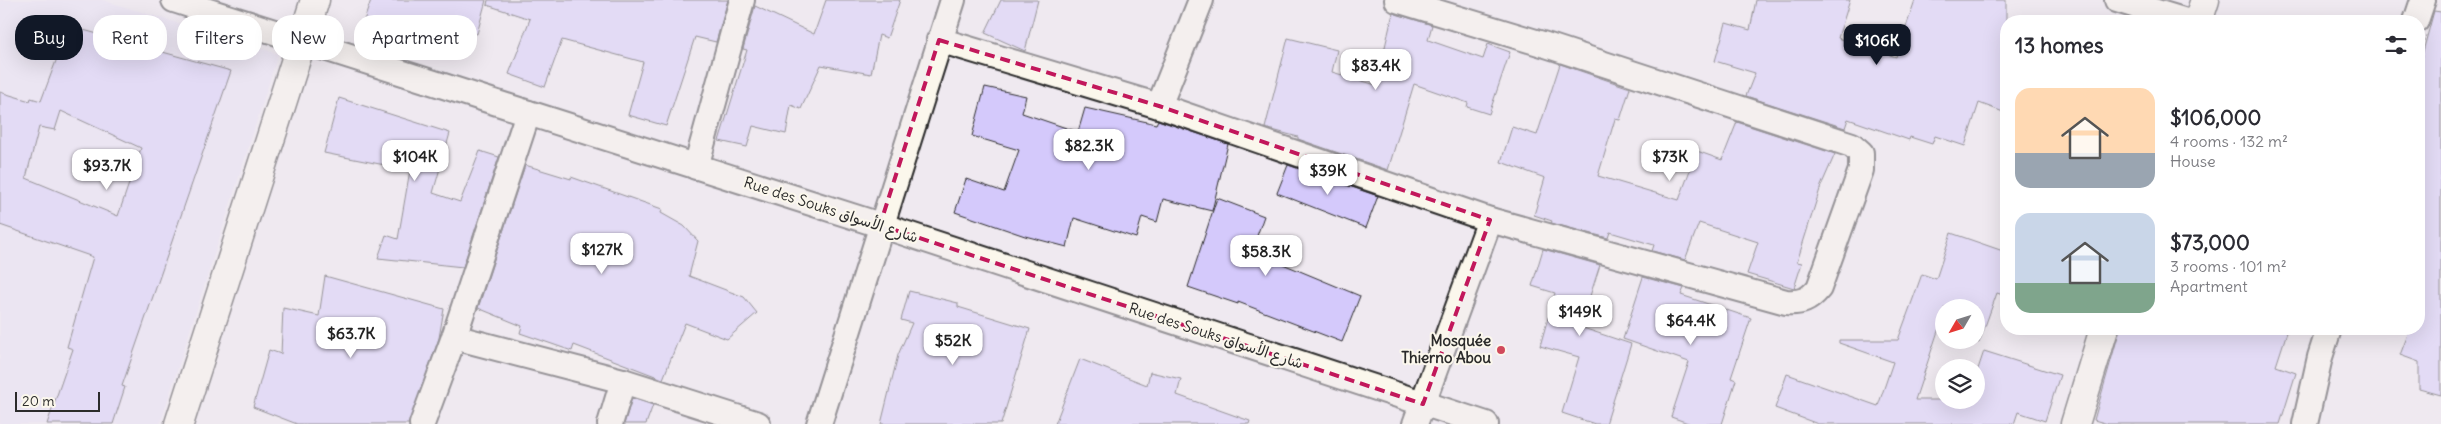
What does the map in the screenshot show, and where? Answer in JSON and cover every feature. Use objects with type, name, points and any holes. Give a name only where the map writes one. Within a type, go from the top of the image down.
[{"type":"main road","points":[[309,15],[314,0]]},
{"type":"main road","points":[[2200,15],[2205,0]]},
{"type":"main road","points":[[180,424],[295,60]]},
{"type":"main road","points":[[2075,424],[2102,335]]},
{"type":"street","name":"Rue des Souks شارع الأسواق","points":[[174,0],[272,32]]},
{"type":"street","points":[[696,166],[742,0]]},
{"type":"street","points":[[819,424],[880,225],[953,0]]},
{"type":"street","points":[[1159,106],[1201,0]]},
{"type":"street","points":[[939,40],[1159,106],[1490,220],[1786,302],[1798,303],[1810,299],[1819,288],[1861,170],[1861,153],[1852,145],[1549,46],[1397,0]]},
{"type":"street","points":[[2117,0],[2166,15]]},
{"type":"street","points":[[2418,15],[2423,0]]},
{"type":"street","name":"Rue des Souks شارع الأسواق","points":[[344,54],[880,225],[1419,414],[1486,424]]},
{"type":"street","points":[[422,424],[454,337],[528,112]]},
{"type":"street","points":[[1419,414],[1490,220]]},
{"type":"street","points":[[2305,424],[2327,335]]},
{"type":"street","points":[[454,337],[623,381],[758,424]]},
{"type":"street","points":[[610,424],[623,381]]},
{"type":"highlighted area","points":[[939,40],[1159,106],[1490,220],[1423,404],[880,225]]},
{"type":"shaded area","points":[[0,0],[102,0],[151,15],[93,15],[93,60],[167,60],[167,20],[177,23],[177,60],[262,60],[262,49],[272,52],[272,60],[276,60],[160,424],[0,424]]},
{"type":"building","points":[[371,0],[486,0],[477,34],[477,15],[366,15]]},
{"type":"building","points":[[488,0],[728,0],[716,42],[695,37],[666,126],[628,115],[643,62],[562,40],[545,87],[509,74],[530,19],[487,5]]},
{"type":"building","points":[[826,0],[900,0],[887,38],[879,35],[871,74],[821,65],[801,109],[791,105],[786,134],[753,126],[747,147],[719,141],[747,50],[743,49],[755,6],[814,34]]},
{"type":"building","points":[[1001,0],[1038,0],[1025,51],[985,33]]},
{"type":"building","points":[[1756,0],[1850,0],[1838,38],[1896,57],[1915,0],[2006,0],[2006,15],[2000,15],[2000,111],[1979,103],[1965,146],[1935,136],[1932,144],[1910,137],[1909,140],[1848,119],[1845,128],[1746,96],[1755,73],[1715,61],[1726,23],[1750,30]]},
{"type":"building","points":[[2434,11],[2441,12],[2441,395],[2419,389],[2419,362],[2400,355],[2408,335],[2425,335],[2425,44]]},
{"type":"building","points":[[1393,13],[1432,25],[1428,40],[1483,59],[1488,44],[1510,52],[1489,114],[1467,107],[1468,103],[1414,84],[1388,170],[1298,139],[1298,137],[1265,128],[1288,38],[1337,50],[1332,72],[1376,85]]},
{"type":"building","points":[[83,30],[93,33],[93,60],[167,60],[167,53],[177,56],[177,60],[191,60],[231,71],[122,386],[125,387],[113,424],[47,424],[73,349],[67,347],[93,257],[0,225],[0,92],[30,101],[31,98],[41,101],[56,60],[83,60]],"holes":[[[61,111],[141,148],[118,216],[26,178],[39,127],[55,130]]]},
{"type":"building","points":[[1560,64],[1630,88],[1620,120],[1615,119],[1598,176],[1679,200],[1697,151],[1722,160],[1737,122],[1835,154],[1821,186],[1797,262],[1802,263],[1794,288],[1747,274],[1758,242],[1699,223],[1685,260],[1652,251],[1654,245],[1610,232],[1608,238],[1551,223],[1552,221],[1534,215],[1545,178],[1501,162],[1512,127],[1537,135]]},
{"type":"building","points":[[985,87],[1026,96],[1022,113],[1078,132],[1085,108],[1156,124],[1158,120],[1228,144],[1212,211],[1163,199],[1157,222],[1142,217],[1136,238],[1074,218],[1067,247],[1025,236],[955,212],[966,179],[1004,192],[1019,150],[972,136]]},
{"type":"building","points":[[339,98],[450,133],[433,193],[460,202],[480,151],[499,157],[463,267],[378,258],[386,235],[398,239],[410,170],[324,153]]},
{"type":"building","points":[[525,165],[571,179],[571,177],[662,209],[661,213],[684,226],[698,241],[689,276],[744,297],[757,313],[727,339],[685,323],[663,379],[574,345],[572,351],[520,333],[522,326],[478,308]]},
{"type":"building","points":[[1288,165],[1378,196],[1366,228],[1277,193]]},
{"type":"building","points":[[1217,198],[1264,216],[1252,250],[1254,252],[1360,296],[1342,342],[1238,302],[1238,304],[1188,287]]},
{"type":"building","points":[[1951,233],[2000,250],[2000,294],[1997,293],[1985,326],[1985,299],[1935,299],[1935,340],[1915,400],[1935,400],[1935,409],[1985,409],[1985,359],[1981,359],[1984,351],[2060,375],[2045,421],[2018,412],[2014,424],[1818,424],[1775,408],[1787,374],[1878,406],[1893,362],[1839,343],[1839,340],[1898,340],[1922,274],[1936,279]]},
{"type":"building","points":[[1543,249],[1600,265],[1580,327],[1631,344],[1606,424],[1595,424],[1562,413],[1579,357],[1540,346],[1555,293],[1532,286]]},
{"type":"building","points":[[325,276],[444,309],[439,338],[409,424],[297,424],[253,407],[269,350],[281,354],[283,308],[319,316]]},
{"type":"building","points":[[1643,277],[1684,288],[1681,295],[1751,318],[1731,378],[1736,380],[1722,424],[1691,424],[1671,417],[1689,362],[1623,339]]},
{"type":"building","points":[[909,291],[958,303],[958,307],[1030,329],[1001,424],[881,424],[898,355],[912,323],[901,320]]},
{"type":"building","points":[[2118,335],[2286,335],[2276,366],[2296,373],[2280,424],[2108,424],[2094,420]]},
{"type":"building","points":[[1080,359],[1147,385],[1150,372],[1181,379],[1177,395],[1250,421],[1249,424],[1055,424]]},
{"type":"building","points":[[632,398],[653,405],[646,424],[624,424]]},
{"type":"place","name":"Mosquée Thierno Abou","points":[[1501,350]]}]
